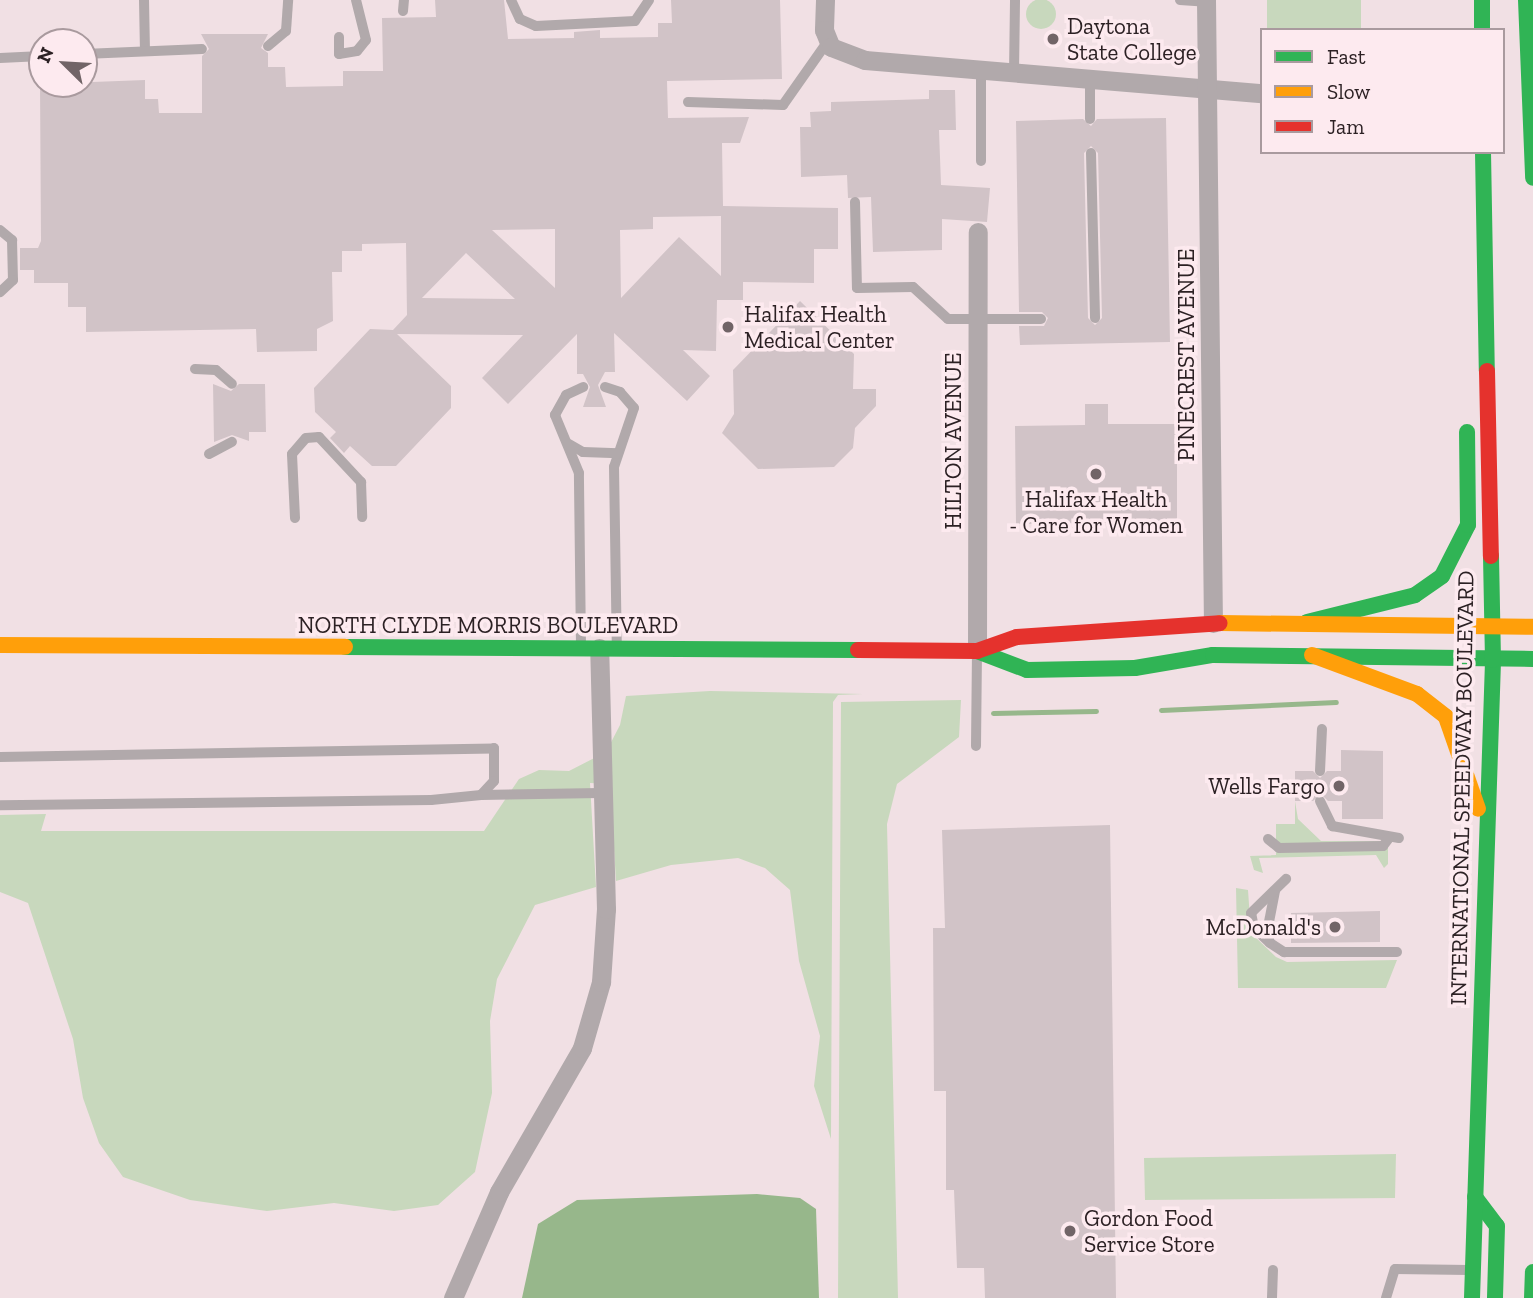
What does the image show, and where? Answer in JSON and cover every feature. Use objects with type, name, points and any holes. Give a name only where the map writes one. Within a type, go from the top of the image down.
[{"type":"main road","points":[[1482,0],[1482,28]]},
{"type":"main road","points":[[1526,0],[1533,178]]},
{"type":"main road","points":[[1466,202],[1477,154]]},
{"type":"main road","name":"INTERNATIONAL SPEEDWAY BOULEVARD","points":[[1472,1298],[1485,832],[1493,660],[1483,154]]},
{"type":"main road","points":[[1307,622],[1415,595],[1442,576],[1468,526],[1466,417]]},
{"type":"main road","name":"NORTH CLYDE MORRIS BOULEVARD","points":[[0,645],[977,651],[1017,637],[1213,623],[1307,622],[1533,627]]},
{"type":"main road","name":"NORTH CLYDE MORRIS BOULEVARD","points":[[977,651],[1027,670],[1135,668],[1213,655],[1533,659]]},
{"type":"main road","points":[[1312,655],[1418,694],[1446,717],[1485,832]]},
{"type":"main road","points":[[1475,1197],[1497,1226],[1495,1298]]},
{"type":"main road","points":[[1532,1298],[1533,1272]]},
{"type":"street","points":[[825,0],[828,41],[845,55],[864,60],[1014,75],[1260,93]]},
{"type":"street","points":[[1206,1],[1209,87]]},
{"type":"street","name":"PINECREST AVENUE","points":[[1209,87],[1213,623]]},
{"type":"street","name":"HILTON AVENUE","points":[[977,651],[978,232]]},
{"type":"street","points":[[453,1298],[499,1192],[568,1076],[593,1017],[606,946],[600,793],[599,648]]},
{"type":"lane","points":[[144,0],[145,51]]},
{"type":"lane","points":[[268,46],[286,32],[288,0]]},
{"type":"lane","points":[[339,37],[339,54],[357,51],[366,40],[356,0]]},
{"type":"lane","points":[[511,0],[520,19],[536,26],[635,21],[649,0]]},
{"type":"lane","points":[[1014,75],[1015,0]]},
{"type":"lane","points":[[1180,0],[1206,1]]},
{"type":"lane","points":[[688,102],[783,104],[828,41]]},
{"type":"lane","points":[[98,53],[202,49]]},
{"type":"lane","points":[[0,58],[28,57]]},
{"type":"lane","points":[[981,72],[981,161]]},
{"type":"lane","points":[[1090,80],[1090,119]]},
{"type":"lane","points":[[1091,153],[1095,318]]},
{"type":"lane","points":[[855,202],[857,288],[913,287],[948,319],[1041,318]]},
{"type":"lane","points":[[0,230],[12,240],[13,280],[0,292]]},
{"type":"lane","points":[[195,369],[216,370],[232,384]]},
{"type":"lane","points":[[583,387],[566,395],[555,415],[579,473],[599,648]]},
{"type":"lane","points":[[599,648],[618,453],[635,408],[620,392],[606,387]]},
{"type":"lane","points":[[296,519],[292,454],[306,439],[319,437],[361,482],[362,517]]},
{"type":"lane","points":[[209,454],[232,442]]},
{"type":"lane","points":[[566,442],[583,452],[618,453]]},
{"type":"lane","points":[[976,746],[977,651]]},
{"type":"lane","points":[[1320,771],[1322,729]]},
{"type":"lane","points":[[0,757],[494,748],[494,781],[481,795]]},
{"type":"lane","points":[[0,805],[431,800],[481,795],[600,793]]},
{"type":"lane","points":[[1268,839],[1279,848],[1383,846],[1394,838],[1383,832],[1332,826],[1320,801]]},
{"type":"lane","points":[[1286,879],[1275,891],[1259,900],[1250,920],[1270,943],[1284,952],[1397,952]]},
{"type":"lane","points":[[1270,943],[1275,891]]},
{"type":"lane","points":[[1386,1298],[1395,1269],[1473,1270]]},
{"type":"lane","points":[[1272,1298],[1273,1270]]},
{"type":"shaded area","points":[[1041,-1],[1052,3],[1056,14],[1052,25],[1041,29],[1030,25],[1026,14],[1030,3]]},
{"type":"shaded area","points":[[1267,0],[1361,0],[1361,28],[1267,28]]},
{"type":"shaded area","points":[[710,691],[863,694],[838,695],[833,702],[831,1139],[814,1086],[820,1036],[799,961],[790,890],[765,868],[738,858],[671,865],[616,881],[610,784],[590,783],[596,887],[535,905],[497,979],[490,1021],[492,1093],[475,1172],[438,1205],[394,1211],[334,1203],[267,1211],[190,1200],[123,1177],[99,1143],[83,1098],[73,1039],[28,903],[0,892],[0,815],[46,814],[41,831],[484,831],[519,779],[539,770],[569,771],[606,752],[620,725],[626,696]]},
{"type":"shaded area","points":[[961,700],[959,737],[897,784],[887,824],[898,1298],[838,1298],[841,702]]},
{"type":"shaded area","points":[[1295,801],[1298,819],[1321,841],[1388,841],[1388,864],[1384,868],[1376,855],[1259,858],[1263,873],[1254,870],[1250,856],[1276,855],[1276,824],[1295,824]]},
{"type":"shaded area","points":[[1236,888],[1248,890],[1251,933],[1276,957],[1287,962],[1397,960],[1386,988],[1238,988]]},
{"type":"shaded area","points":[[1396,1154],[1395,1198],[1145,1200],[1144,1158]]},
{"type":"shaded area","points":[[757,1194],[800,1198],[816,1209],[819,1298],[522,1298],[538,1224],[577,1200]]},
{"type":"building","name":"Halifax Health Medical Center","points":[[435,0],[504,0],[508,39],[574,38],[574,32],[600,30],[600,38],[658,37],[658,23],[672,23],[671,0],[780,0],[782,79],[667,81],[668,118],[749,117],[740,143],[722,143],[723,206],[838,208],[838,249],[814,249],[814,283],[743,282],[743,300],[717,300],[716,351],[683,350],[710,376],[687,401],[614,333],[615,372],[605,372],[598,385],[606,407],[583,407],[590,387],[583,374],[577,374],[577,334],[508,404],[482,378],[523,335],[397,334],[451,386],[451,408],[396,466],[372,466],[350,446],[344,453],[330,438],[336,432],[315,412],[314,388],[370,329],[393,330],[407,315],[406,243],[362,244],[362,251],[342,251],[342,272],[332,272],[333,321],[317,329],[317,351],[257,352],[256,329],[86,332],[86,307],[68,307],[68,283],[34,283],[34,270],[20,270],[20,248],[38,248],[41,241],[40,98],[98,98],[98,82],[145,80],[145,99],[158,99],[159,113],[202,113],[202,56],[209,49],[201,34],[268,34],[261,48],[268,53],[268,67],[285,67],[286,87],[343,86],[343,71],[383,71],[382,18],[436,17]],"holes":[[[721,216],[721,276],[679,237],[621,298],[620,230],[653,229],[653,217]],[[555,229],[555,288],[492,230]],[[466,253],[515,299],[422,298]]]},
{"type":"building","points":[[929,90],[955,90],[956,130],[939,130],[941,185],[990,188],[987,222],[942,219],[942,250],[873,252],[871,197],[848,198],[847,175],[801,177],[800,127],[811,127],[810,112],[831,111],[831,102],[929,99]]},
{"type":"building","points":[[1166,118],[1170,342],[1020,345],[1019,326],[1044,326],[1048,318],[1042,312],[1019,312],[1016,121],[1083,119],[1091,126],[1097,119]],"holes":[[[1091,146],[1098,153],[1102,318],[1095,325],[1088,318],[1084,153]]]},
{"type":"building","points":[[800,301],[854,354],[853,389],[876,389],[876,406],[855,428],[853,448],[834,467],[758,469],[722,433],[734,414],[733,370]]},
{"type":"building","points":[[213,384],[231,391],[239,384],[265,384],[266,432],[249,432],[249,441],[232,435],[214,442]]},
{"type":"building","name":"Halifax Health - Care for Women","points":[[1085,404],[1108,404],[1108,424],[1177,424],[1177,522],[1016,524],[1015,426],[1085,425]]},
{"type":"building","name":"Wells Fargo","points":[[1341,750],[1383,751],[1383,819],[1342,819],[1342,801],[1328,801],[1321,794],[1313,801],[1295,801],[1295,771],[1313,771],[1320,778],[1327,771],[1341,771]]},
{"type":"building","points":[[1110,825],[1116,1298],[985,1298],[984,1268],[957,1268],[954,1190],[946,1190],[946,1091],[934,1091],[933,928],[945,928],[942,830]]},
{"type":"building","name":"McDonald's","points":[[1380,911],[1380,942],[1291,943],[1291,913]]},
{"type":"waterway","points":[[1161,710],[1336,702]]},
{"type":"waterway","points":[[993,713],[1096,711]]},
{"type":"traffic: fast","points":[[1482,0],[1482,28]]},
{"type":"traffic: fast","points":[[1526,0],[1533,178]]},
{"type":"traffic: fast","points":[[1483,154],[1487,371]]},
{"type":"traffic: fast","points":[[1307,622],[1415,595],[1442,576],[1468,525],[1467,432]]},
{"type":"traffic: fast","points":[[1472,1298],[1493,660],[1491,556]]},
{"type":"traffic: fast","points":[[345,647],[858,650]]},
{"type":"traffic: fast","points":[[977,651],[1027,670],[1135,668],[1213,655],[1533,659]]},
{"type":"traffic: fast","points":[[1475,1197],[1497,1226],[1495,1298]]},
{"type":"traffic: fast","points":[[1532,1298],[1533,1272]]},
{"type":"traffic: slow","points":[[1220,623],[1533,627]]},
{"type":"traffic: slow","points":[[0,645],[345,647]]},
{"type":"traffic: slow","points":[[1312,655],[1417,694],[1446,717],[1478,809]]},
{"type":"traffic: jam","points":[[1487,371],[1491,556]]},
{"type":"traffic: jam","points":[[858,650],[977,651],[1017,637],[1220,623]]},
{"type":"place","name":"Daytona State College","points":[[1053,39]]},
{"type":"place","name":"Halifax Health Medical Center","points":[[728,327]]},
{"type":"place","name":"Halifax Health - Care for Women","points":[[1096,474]]},
{"type":"place","name":"Wells Fargo","points":[[1339,786]]},
{"type":"place","name":"McDonald's","points":[[1335,927]]},
{"type":"place","name":"Gordon Food Service Store","points":[[1070,1231]]}]
